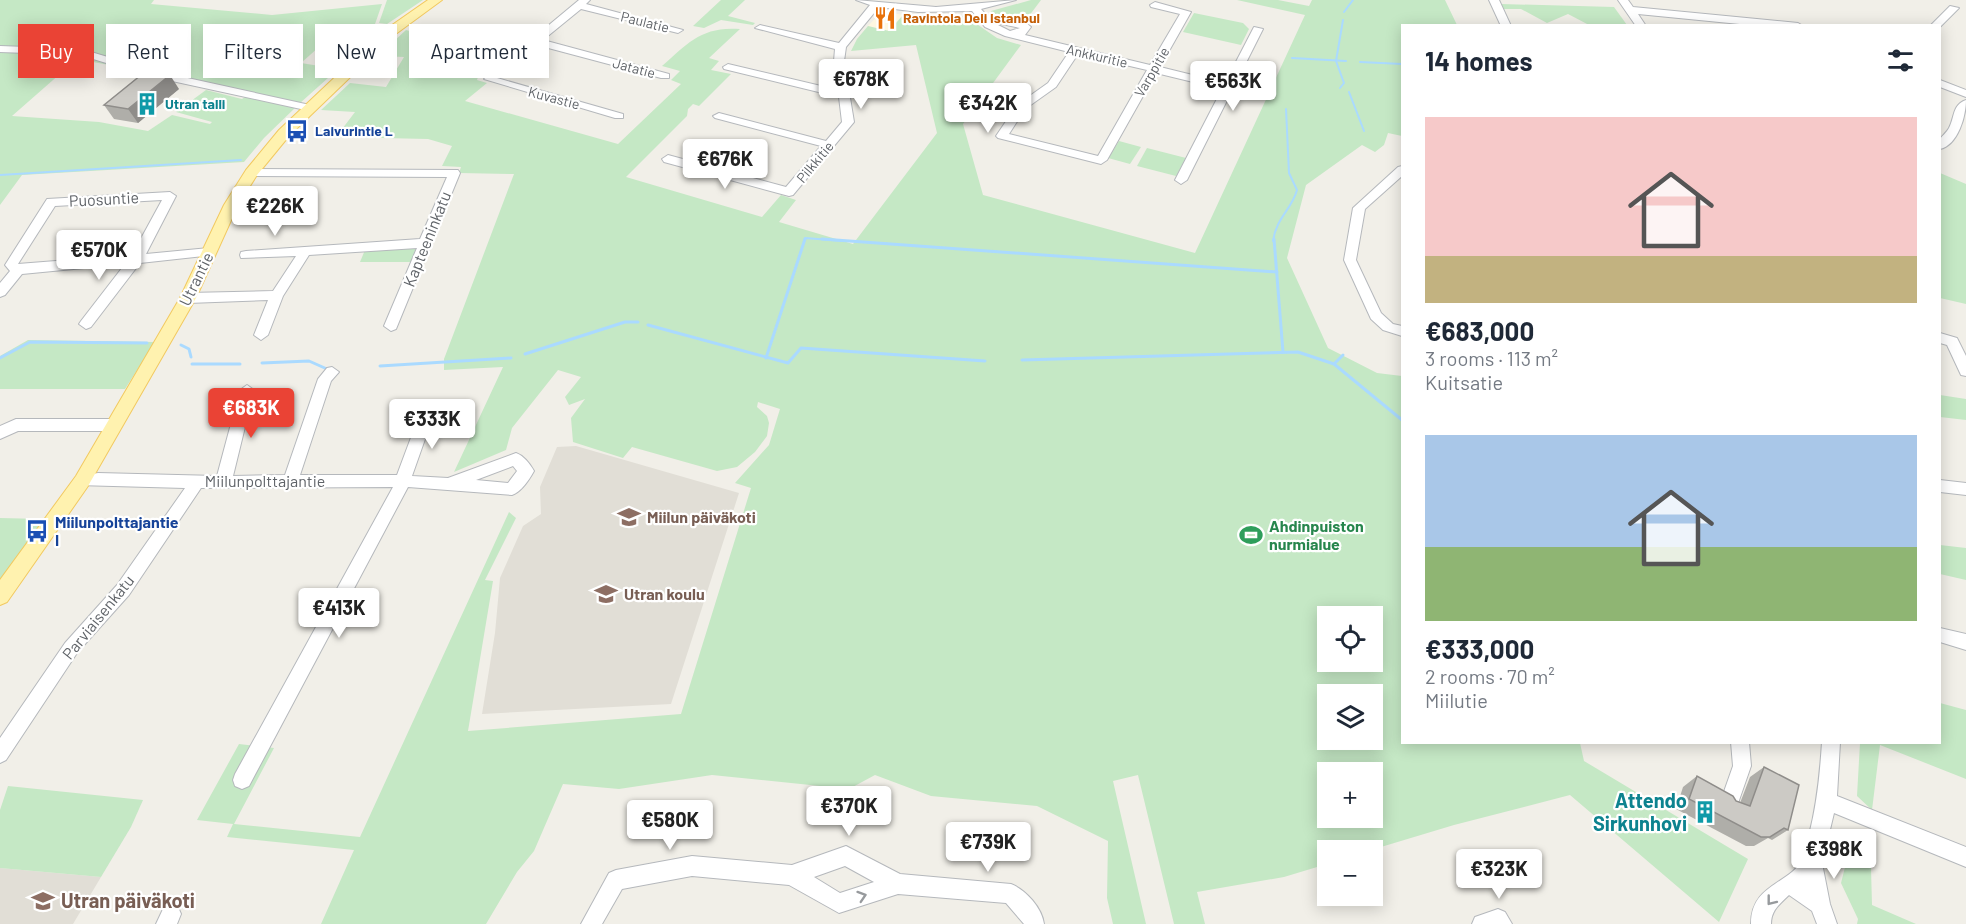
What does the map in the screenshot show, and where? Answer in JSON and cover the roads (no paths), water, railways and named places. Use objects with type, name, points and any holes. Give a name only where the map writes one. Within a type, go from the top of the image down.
[{"type":"main road","name":"Utrantie","points":[[0,596],[82,481],[188,298],[231,205],[250,172],[284,133],[389,33],[436,0]]},
{"type":"street","points":[[861,0],[923,10],[978,12],[1026,27],[1021,33],[1009,34]]},
{"type":"street","points":[[978,12],[1011,0]]},
{"type":"street","points":[[1494,0],[1505,24]]},
{"type":"street","points":[[1623,0],[1640,24]]},
{"type":"street","points":[[549,29],[582,3]]},
{"type":"street","name":"Paulatie","points":[[582,3],[678,30]]},
{"type":"street","points":[[760,28],[841,47],[876,3]]},
{"type":"street","name":"Varppitie","points":[[1075,51],[1052,84],[1021,107],[1002,136],[1101,160],[1186,12],[1155,5]]},
{"type":"street","points":[[1937,24],[1954,8]]},
{"type":"street","points":[[1629,10],[1778,24]]},
{"type":"street","name":"Ankkuritie","points":[[978,12],[989,25],[1009,34],[1229,87]]},
{"type":"street","points":[[1699,16],[1704,24]]},
{"type":"street","points":[[1181,180],[1258,29]]},
{"type":"street","name":"Jatatie","points":[[549,45],[665,76]]},
{"type":"street","name":"Pilkkitie","points":[[668,159],[789,192],[848,122],[839,61],[841,47]]},
{"type":"street","points":[[0,49],[81,52],[149,73],[310,108]]},
{"type":"street","points":[[728,67],[843,95]]},
{"type":"street","name":"Kuvastie","points":[[490,78],[620,116]]},
{"type":"street","points":[[1941,83],[1966,94]]},
{"type":"street","points":[[1941,145],[1955,129],[1959,112],[1966,103]]},
{"type":"street","points":[[719,116],[829,145]]},
{"type":"street","points":[[1401,171],[1359,208],[1350,260],[1376,316],[1388,327],[1401,331]]},
{"type":"street","name":"Kapteeninkatu","points":[[250,172],[454,173],[391,326]]},
{"type":"street","name":"Puosuntie","points":[[18,270],[11,265],[51,202],[170,196],[137,258]]},
{"type":"street","points":[[246,255],[425,243]]},
{"type":"street","points":[[261,335],[277,296],[306,250]]},
{"type":"street","points":[[0,292],[18,270],[209,252]]},
{"type":"street","points":[[86,324],[137,258]]},
{"type":"street","points":[[188,298],[277,296]]},
{"type":"street","points":[[1952,341],[1966,371]]},
{"type":"street","points":[[291,480],[325,379],[332,372]]},
{"type":"street","points":[[224,480],[247,390]]},
{"type":"street","points":[[242,780],[404,482],[429,408]]},
{"type":"street","points":[[0,433],[16,425],[113,425]]},
{"type":"street","name":"Miilunpolttajantie","points":[[82,481],[98,479],[197,482],[291,480],[449,484]]},
{"type":"street","name":"Parviaisenkatu","points":[[0,754],[59,664],[123,590],[197,482]]},
{"type":"street","points":[[1941,486],[1966,489]]},
{"type":"street","points":[[1941,635],[1966,642]]},
{"type":"street","points":[[1729,803],[1742,766],[1740,744]]},
{"type":"street","points":[[1827,924],[1820,904],[1812,863],[1827,801],[1831,744]]},
{"type":"street","points":[[1827,801],[1966,857]]},
{"type":"street","points":[[591,924],[616,880],[692,866],[792,874],[846,856],[898,884]]},
{"type":"street","points":[[1761,924],[1761,915],[1770,899],[1783,888],[1791,885],[1812,863]]},
{"type":"street","points":[[792,874],[839,903],[898,884],[1011,894],[1033,917],[1034,924]]},
{"type":"street","points":[[1791,885],[1820,904]]},
{"type":"street","points":[[1482,924],[1498,919],[1502,924]]},
{"type":"waterway","points":[[1344,12],[1353,0]]},
{"type":"waterway","points":[[1336,60],[1343,20]]},
{"type":"waterway","points":[[1292,58],[1336,60]]},
{"type":"waterway","points":[[1336,60],[1346,61]]},
{"type":"waterway","points":[[1336,60],[1344,83],[1340,88]]},
{"type":"waterway","points":[[1360,62],[1401,64]]},
{"type":"waterway","points":[[1349,92],[1364,131]]},
{"type":"waterway","points":[[1273,241],[1277,226],[1292,203],[1297,190],[1289,173],[1286,109]]},
{"type":"waterway","points":[[0,175],[241,160]]},
{"type":"waterway","points":[[804,241],[805,238],[843,241]]},
{"type":"waterway","points":[[766,357],[805,239]]},
{"type":"waterway","points":[[822,239],[1277,272]]},
{"type":"waterway","points":[[1274,239],[1277,272]]},
{"type":"waterway","points":[[1277,272],[1283,352]]},
{"type":"waterway","points":[[525,354],[625,322],[638,322]]},
{"type":"waterway","points":[[648,325],[766,357]]},
{"type":"waterway","points":[[0,358],[30,342],[147,343]]},
{"type":"waterway","points":[[181,345],[189,349],[191,357]]},
{"type":"waterway","points":[[766,357],[788,363],[801,348],[985,361]]},
{"type":"waterway","points":[[1022,360],[1298,352],[1334,364]]},
{"type":"waterway","points":[[1334,364],[1343,355]]},
{"type":"waterway","points":[[380,366],[511,358]]},
{"type":"waterway","points":[[262,363],[309,361],[327,369]]},
{"type":"waterway","points":[[192,364],[240,364]]},
{"type":"waterway","points":[[1334,364],[1401,419]]},
{"type":"place","name":"Ravintola Deli Istanbul","points":[[885,18]]},
{"type":"place","name":"Utran talli","points":[[147,104]]},
{"type":"place","name":"Laivurintie L","points":[[297,131]]},
{"type":"place","name":"Miilun päiväkoti","points":[[629,517]]},
{"type":"place","name":"Miilunpolttajantie I","points":[[37,531]]},
{"type":"place","name":"Ahdinpuiston nurmialue","points":[[1251,535]]},
{"type":"place","name":"Utran koulu","points":[[606,594]]},
{"type":"place","name":"Attendo Sirkunhovi","points":[[1705,812]]},
{"type":"place","name":"Utran päiväkoti","points":[[43,901]]}]
